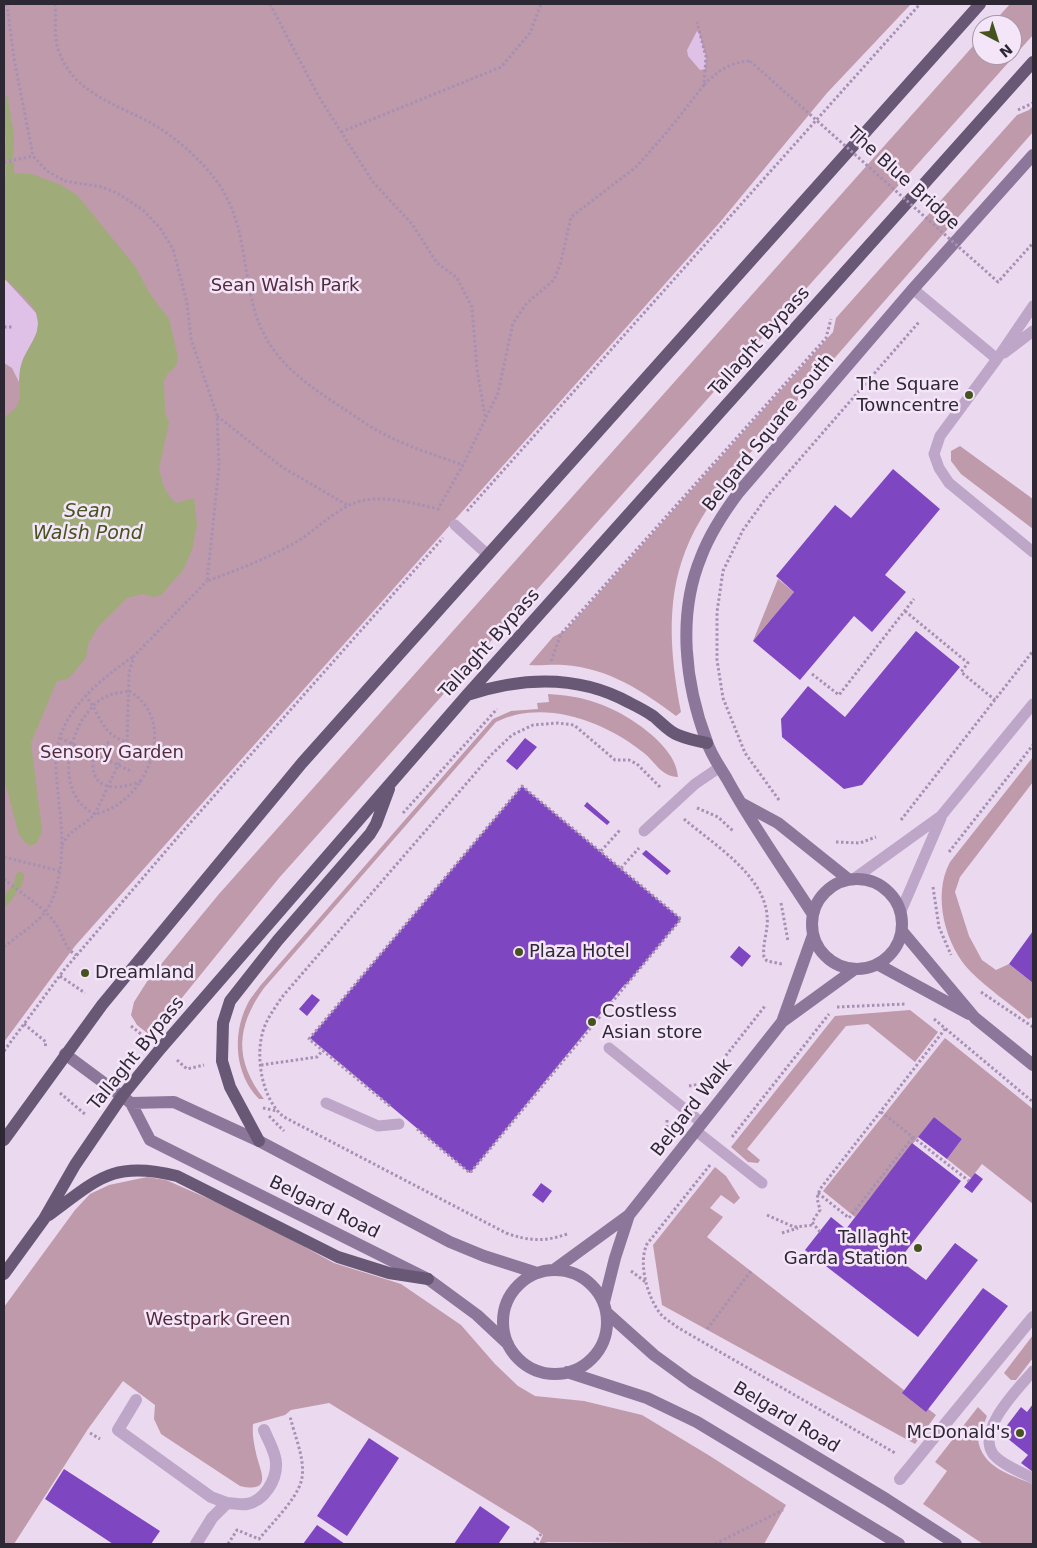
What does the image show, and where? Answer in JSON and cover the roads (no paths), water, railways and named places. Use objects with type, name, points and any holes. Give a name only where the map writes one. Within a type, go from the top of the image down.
[{"type":"main road","points":[[4,1140],[65,1054],[174,917],[296,770],[980,4]]},
{"type":"main road","name":"Tallaght Bypass","points":[[4,1274],[44,1219],[75,1165],[101,1127],[126,1100],[161,1048],[467,695],[1033,62]]},
{"type":"main road","points":[[467,695],[497,685],[538,681],[580,683],[609,692],[630,703],[653,716],[676,735],[707,743]]},
{"type":"main road","points":[[259,1141],[230,1087],[222,1060],[222,1023],[230,1002],[278,940],[370,834],[376,824],[391,782]]},
{"type":"main road","points":[[44,1219],[98,1178],[131,1169],[157,1171],[177,1176],[338,1257],[389,1273],[428,1279]]},
{"type":"street","name":"Belgard Square South","points":[[812,912],[739,802],[707,743],[693,696],[688,670],[687,640],[691,584],[701,556],[716,524],[739,492],[913,289],[1033,155]]},
{"type":"street","points":[[739,802],[778,823],[852,878]]},
{"type":"street","points":[[852,878],[871,880],[884,887],[895,898],[901,911],[902,931],[894,950],[877,964],[855,969],[843,967],[828,958],[817,946],[812,934],[812,912],[817,900],[836,883],[852,878]]},
{"type":"street","points":[[902,931],[976,1018],[1033,1065]]},
{"type":"street","name":"Belgard Walk","points":[[782,1022],[812,934]]},
{"type":"street","points":[[877,964],[976,1018]]},
{"type":"street","name":"Belgard Walk","points":[[555,1269],[629,1215],[782,1022],[855,969]]},
{"type":"street","name":"Belgard Road","points":[[65,1054],[126,1100],[150,1140],[428,1279],[476,1314],[508,1344],[518,1358],[532,1368],[546,1373],[567,1372],[583,1366],[597,1352],[606,1328],[605,1307]]},
{"type":"street","name":"Belgard Road","points":[[126,1100],[174,1102],[259,1141],[450,1242],[484,1256],[537,1273]]},
{"type":"street","name":"Belgard Walk","points":[[605,1307],[615,1258],[629,1215]]},
{"type":"street","name":"Belgard Road","points":[[508,1344],[504,1317],[508,1301],[524,1281],[537,1273],[555,1269],[580,1276],[594,1288],[605,1307],[654,1355],[691,1382],[880,1495],[956,1544]]},
{"type":"street","points":[[900,1479],[1033,1317]]},
{"type":"street","name":"Belgard Road","points":[[567,1372],[647,1398],[697,1422],[900,1544]]},
{"type":"street","points":[[136,1400],[118,1430],[211,1497],[227,1503],[246,1505],[257,1500],[268,1490],[275,1472],[276,1462],[264,1430]]},
{"type":"street","points":[[196,1544],[212,1518],[227,1503]]},
{"type":"lane","points":[[913,289],[997,359]]},
{"type":"lane","points":[[1033,306],[997,359],[940,436],[934,454],[939,468],[949,483],[1033,552]]},
{"type":"lane","points":[[1022,320],[1033,314]]},
{"type":"lane","points":[[997,359],[1033,331]]},
{"type":"lane","points":[[455,525],[488,555]]},
{"type":"lane","points":[[852,878],[941,816],[1033,704]]},
{"type":"lane","points":[[644,831],[695,784],[720,767]]},
{"type":"lane","points":[[901,911],[941,816]]},
{"type":"lane","points":[[610,1048],[762,1183]]},
{"type":"lane","points":[[326,1103],[378,1126],[401,1121]]},
{"type":"lane","points":[[1033,1371],[992,1424],[988,1438],[994,1455],[1033,1478]]},
{"type":"water","name":"Sean Walsh Pond","points":[[10,173],[31,174],[59,184],[77,195],[135,266],[150,294],[169,319],[178,357],[176,366],[168,373],[164,381],[165,412],[169,423],[159,468],[163,485],[176,503],[194,498],[197,525],[192,550],[183,570],[161,595],[154,597],[143,594],[127,598],[98,627],[88,644],[86,658],[68,679],[57,681],[31,743],[42,831],[37,843],[29,846],[19,835],[4,779],[4,417],[18,404],[20,397],[20,370],[35,336],[38,323],[37,315],[32,305],[4,278],[4,179]]},
{"type":"waterway","points":[[4,99],[10,137],[9,156]]},
{"type":"waterway","points":[[10,165],[10,173],[16,182]]},
{"type":"waterway","points":[[17,886],[20,876]]},
{"type":"waterway","points":[[4,903],[13,891]]},
{"type":"place","name":"The Square Towncentre","points":[[969,395]]},
{"type":"place","name":"Plaza Hotel","points":[[519,952]]},
{"type":"place","name":"Dreamland","points":[[85,973]]},
{"type":"place","name":"Costless Asian store","points":[[592,1022]]},
{"type":"place","name":"Tallaght Garda Station","points":[[918,1248]]},
{"type":"place","name":"McDonald's","points":[[1020,1433]]},
{"type":"park label","name":"Sean Walsh Park","points":[[285,286]]},
{"type":"park label","name":"Sensory Garden","points":[[112,753]]},
{"type":"park label","name":"Westpark Green","points":[[218,1320]]}]
